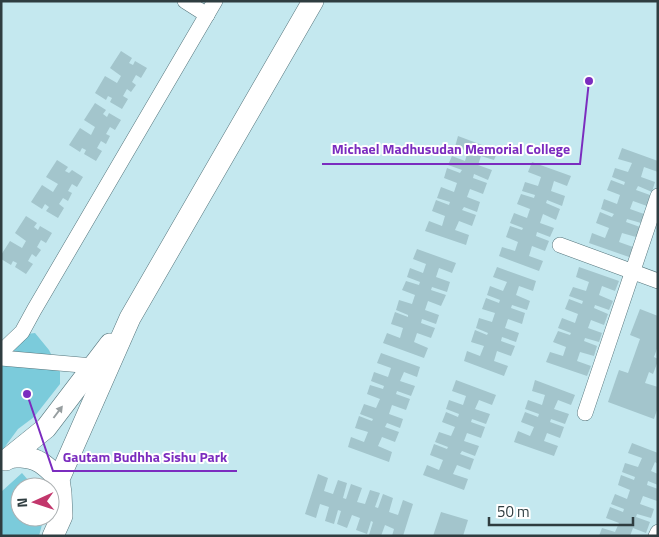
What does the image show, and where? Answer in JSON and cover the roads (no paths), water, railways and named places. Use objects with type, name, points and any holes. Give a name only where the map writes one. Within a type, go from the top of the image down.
[{"type":"street","points":[[1,352],[22,332],[211,8],[185,1]]},
{"type":"street","points":[[60,477],[130,318],[313,1]]},
{"type":"street","points":[[584,413],[658,196]]},
{"type":"street","points":[[560,245],[658,281]]},
{"type":"street","points":[[6,460],[46,428],[130,318]]},
{"type":"street","points":[[1,358],[93,366]]},
{"type":"street","points":[[6,460],[30,458],[43,462],[57,477]]},
{"type":"street","points":[[60,486],[62,516],[60,520]]},
{"type":"place","name":"Michael Madhusudan Memorial College","points":[[589,81]]},
{"type":"place","name":"Gautam Budhha Sishu Park","points":[[27,394]]}]
